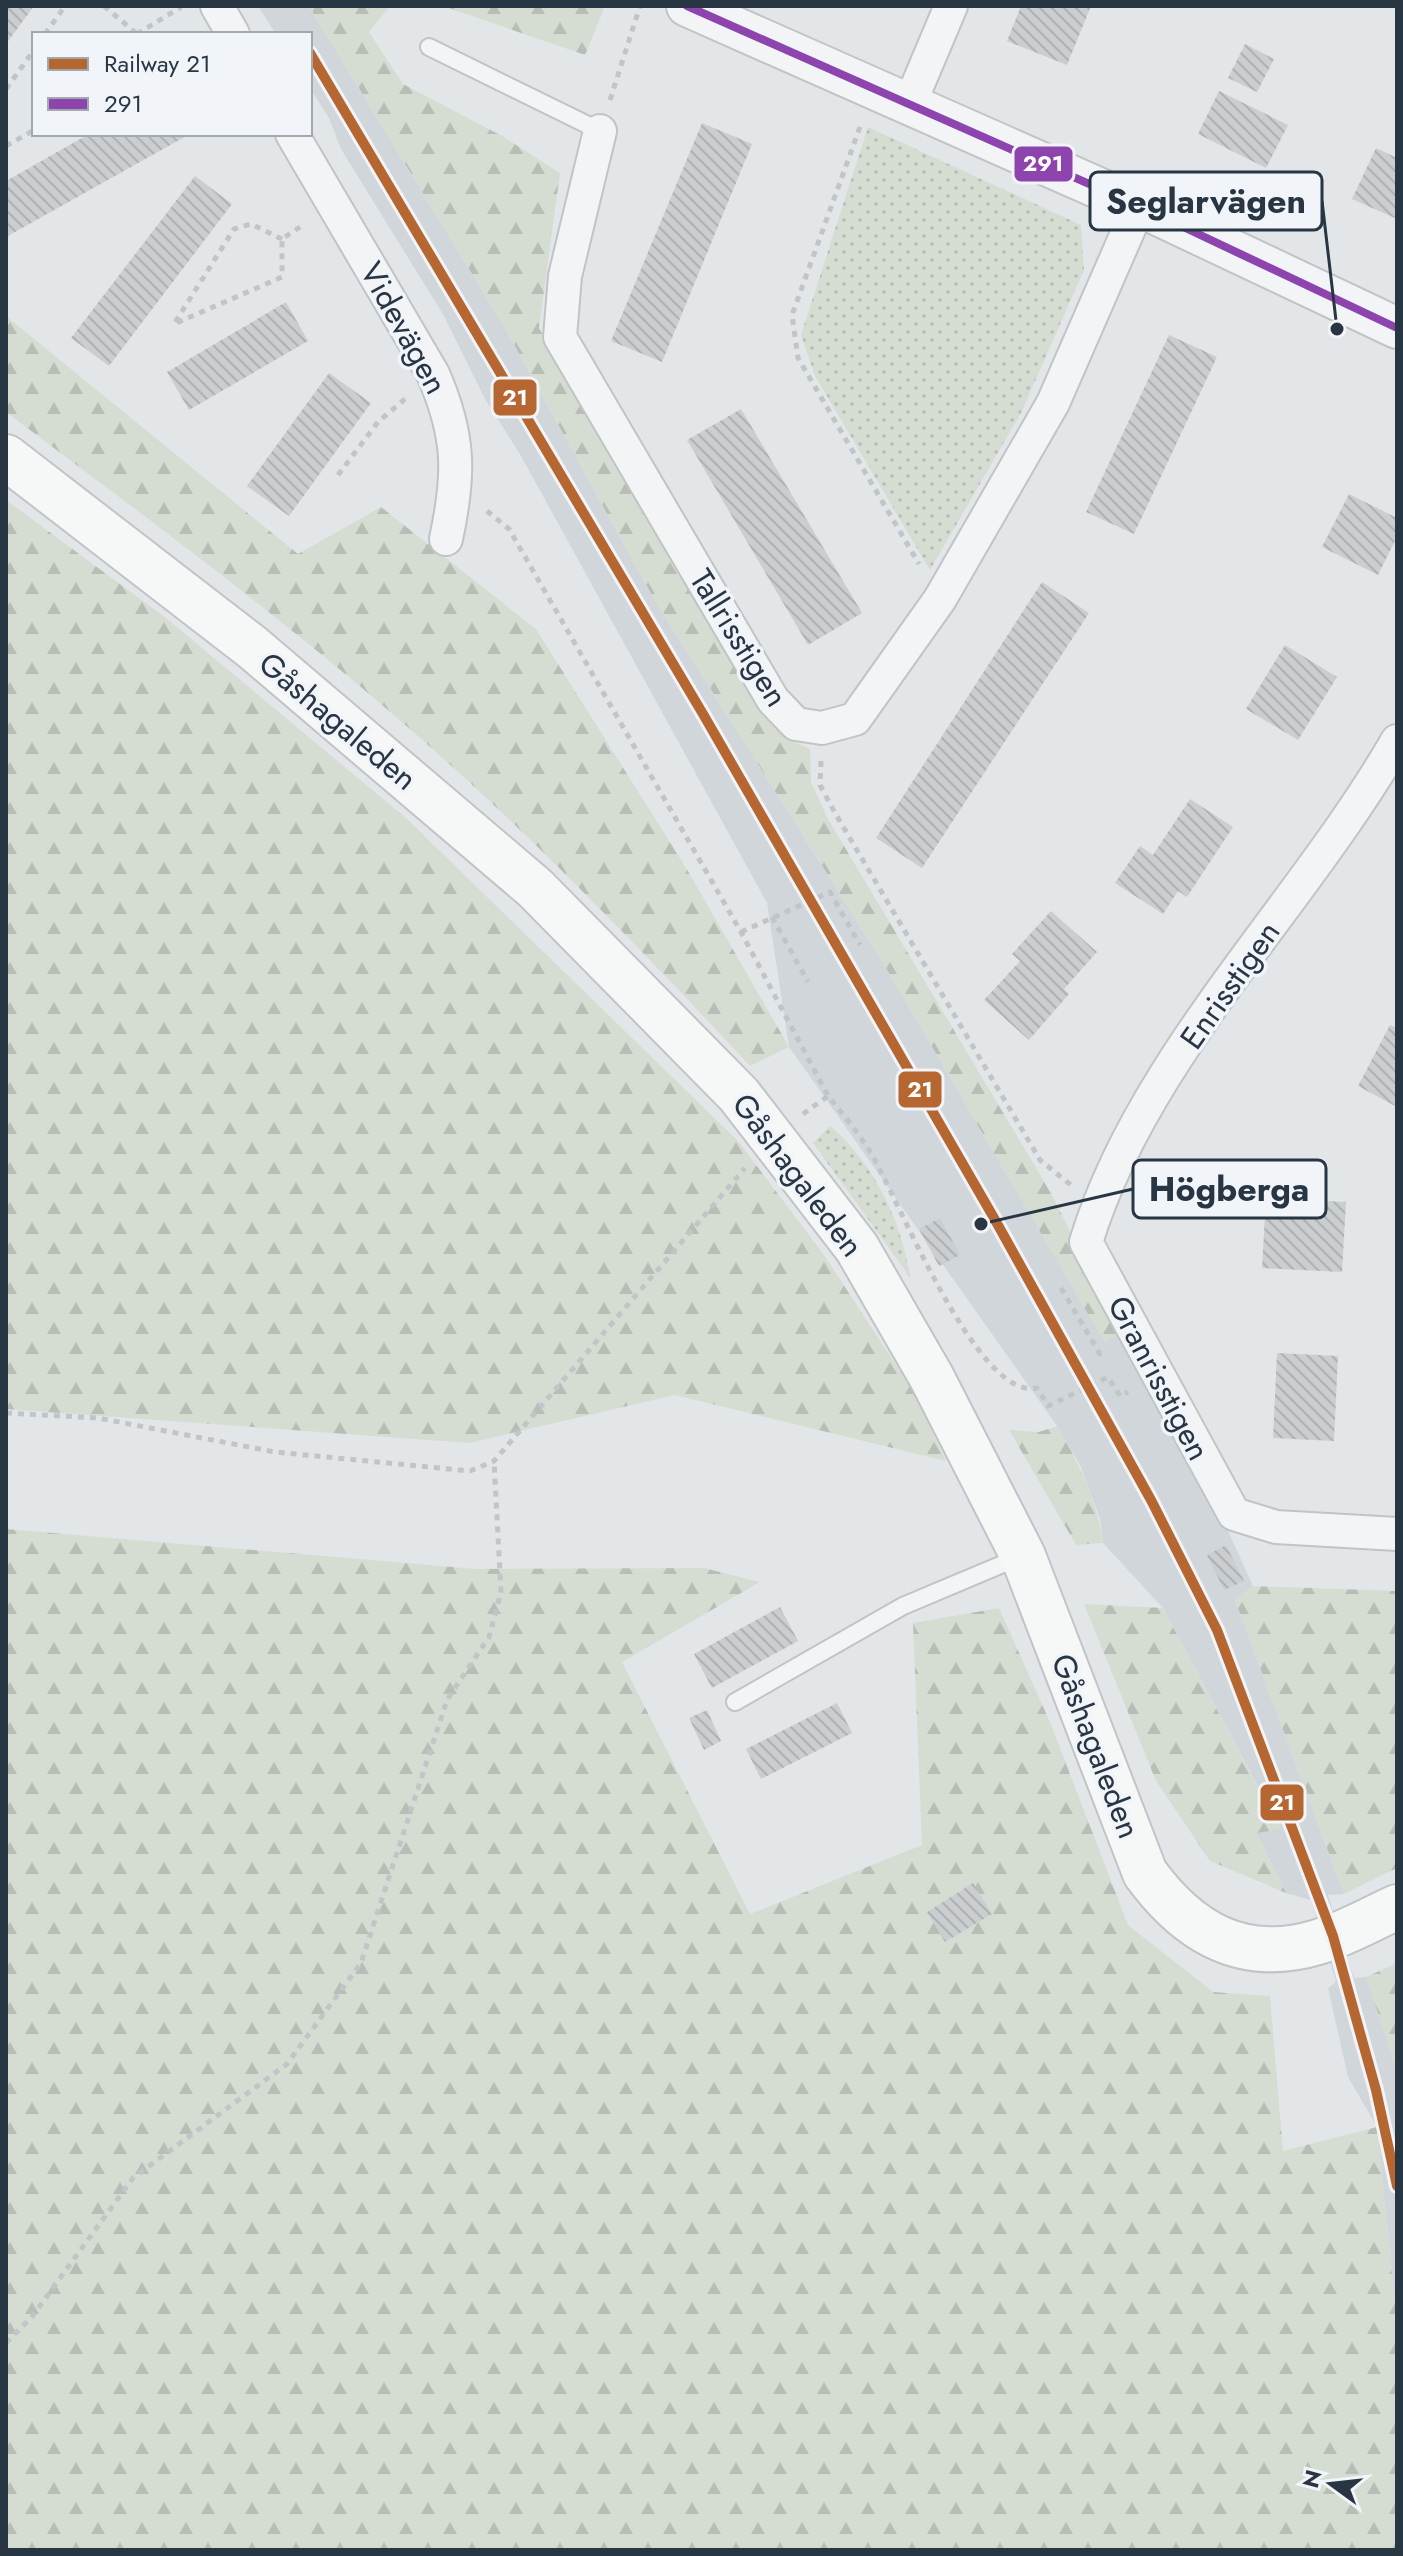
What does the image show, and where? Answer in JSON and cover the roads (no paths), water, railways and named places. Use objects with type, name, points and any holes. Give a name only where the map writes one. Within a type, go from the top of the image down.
[{"type":"main road","name":"Gåshagaleden","points":[[6,457],[252,647],[535,888],[739,1095],[857,1248],[932,1378],[1023,1556],[1145,1873],[1166,1902],[1196,1929],[1229,1942],[1258,1948],[1294,1948],[1319,1942],[1397,1907]]},
{"type":"street","points":[[217,6],[232,32]]},
{"type":"street","points":[[687,6],[1139,206],[1397,328]]},
{"type":"street","points":[[910,103],[951,6]]},
{"type":"street","name":"Tallrisstigen","points":[[600,131],[565,276],[560,337],[773,700],[796,724],[822,728],[855,719],[940,599],[1053,403],[1139,206]]},
{"type":"street","name":"Videvägen","points":[[293,136],[433,374],[451,415],[456,485],[446,539]]},
{"type":"street","name":"Enrisstigen","points":[[1086,1242],[1097,1205],[1152,1100],[1224,990],[1360,805],[1397,741]]},
{"type":"street","name":"Granrisstigen","points":[[1086,1242],[1234,1514],[1276,1527],[1397,1534]]},
{"type":"lane","points":[[429,47],[600,131]]},
{"type":"lane","points":[[735,1702],[903,1606],[1023,1556]]},
{"type":"rail line","name":"21","points":[[312,56],[703,714],[994,1218],[1151,1500],[1217,1630],[1333,1936],[1376,2090],[1397,2186]]},
{"type":"place","name":"Seglarvägen","points":[[1337,329]]},
{"type":"place","name":"Högberga","points":[[981,1224]]}]
